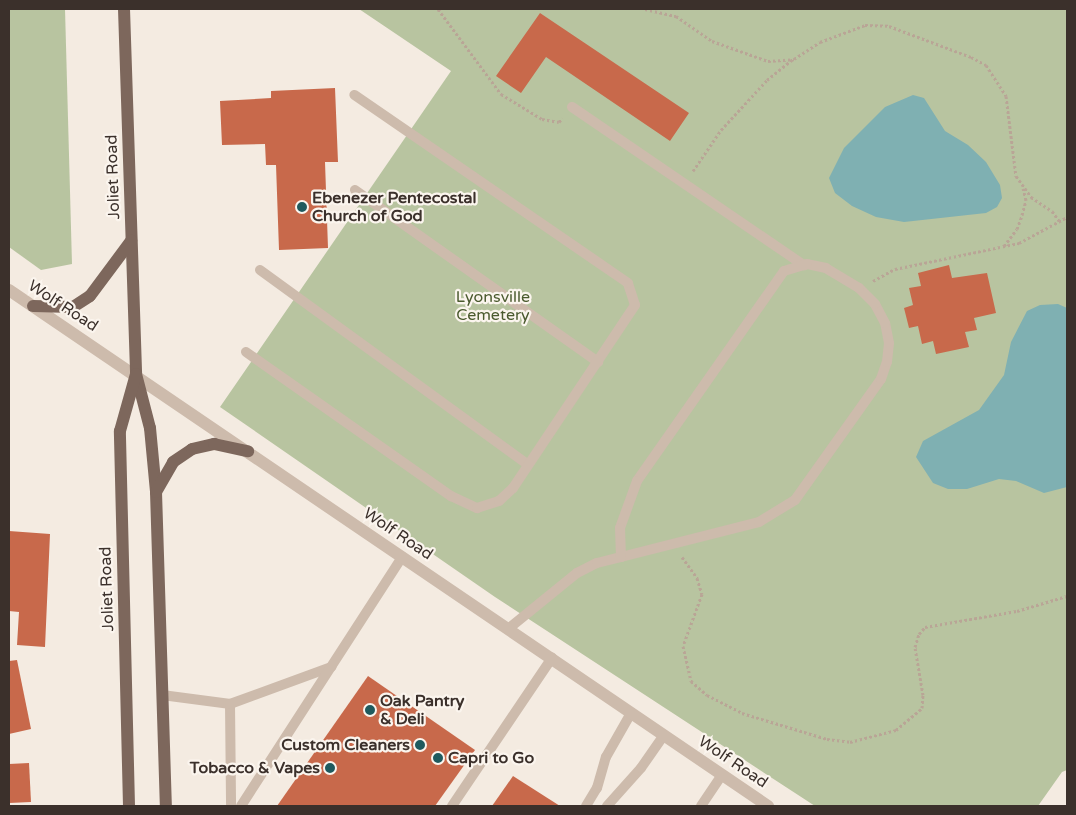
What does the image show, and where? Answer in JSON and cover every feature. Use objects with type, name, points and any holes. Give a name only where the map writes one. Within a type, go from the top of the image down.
[{"type":"main road","name":"Joliet Road","points":[[124,9],[136,374],[150,428],[156,492],[166,806]]},
{"type":"main road","points":[[33,306],[73,307],[90,296],[131,240]]},
{"type":"main road","name":"Joliet Road","points":[[129,806],[120,431],[136,374]]},
{"type":"main road","points":[[156,492],[173,462],[192,449],[214,444],[248,451]]},
{"type":"street","name":"Wolf Road","points":[[9,290],[136,374],[768,806]]},
{"type":"lane","points":[[246,352],[466,504],[478,508],[500,501],[528,465],[635,305],[628,283],[354,95]]},
{"type":"lane","points":[[572,107],[685,182],[804,265]]},
{"type":"lane","points":[[355,190],[598,362]]},
{"type":"lane","points":[[508,629],[577,573],[597,563],[674,544],[759,522],[778,513],[795,500],[812,480],[881,379],[887,362],[889,343],[885,323],[874,304],[859,288],[826,268],[804,265],[784,271],[762,297],[636,480],[625,506],[620,528],[621,557]]},
{"type":"lane","points":[[260,270],[528,465]]},
{"type":"lane","points":[[241,806],[402,557]]},
{"type":"lane","points":[[452,806],[552,658]]},
{"type":"lane","points":[[162,695],[230,704],[331,666]]},
{"type":"lane","points":[[230,704],[231,806]]},
{"type":"lane","points":[[586,806],[597,788],[606,757],[631,713]]},
{"type":"lane","points":[[610,805],[641,768],[664,735]]},
{"type":"lane","points":[[701,806],[722,775]]},
{"type":"path","points":[[438,9],[501,94],[542,119],[559,122],[572,107]]},
{"type":"path","points":[[645,9],[676,16],[712,41],[743,54],[768,61],[794,59]]},
{"type":"path","points":[[685,182],[728,123],[767,80],[794,59],[820,42],[865,25],[889,26],[971,57],[986,66],[1006,96],[1013,164],[1026,200],[1014,233],[1004,246]]},
{"type":"path","points":[[1022,185],[1031,197],[1052,211],[1060,222]]},
{"type":"path","points":[[859,288],[895,269],[1004,246],[1042,234],[1067,218]]},
{"type":"path","points":[[674,544],[697,578],[702,594],[683,646],[691,681],[724,706],[827,739],[850,742],[880,737],[896,730],[917,714],[922,708],[923,695],[915,647],[919,634],[926,627],[1017,611],[1067,596]]},
{"type":"green space","points":[[9,9],[65,9],[72,264],[41,270],[9,247]]},
{"type":"green space","name":"Lyonsville Cemetery","points":[[359,9],[1067,9],[1067,770],[1062,772],[1038,806],[815,806],[495,597],[220,407],[451,71]]},
{"type":"water","points":[[913,95],[924,98],[945,131],[968,145],[986,162],[1000,185],[1002,198],[997,207],[986,213],[904,222],[876,217],[852,206],[835,193],[829,178],[844,148],[885,107]]},
{"type":"water","points":[[1058,304],[1067,308],[1067,487],[1044,493],[1016,481],[999,479],[967,489],[948,489],[933,483],[916,457],[923,441],[979,410],[1004,375],[1011,342],[1027,311],[1040,305]]},
{"type":"building","points":[[540,13],[689,113],[670,141],[546,57],[521,93],[496,76]]},
{"type":"building","name":"Ebenezer Pentecostal Church of God","points":[[335,88],[338,162],[325,162],[328,248],[279,250],[276,165],[266,165],[265,144],[222,145],[220,101],[271,98],[271,91]]},
{"type":"building","points":[[949,265],[952,278],[987,273],[996,313],[974,318],[977,330],[965,332],[969,347],[936,354],[933,341],[922,344],[918,326],[909,328],[904,308],[913,305],[909,288],[921,286],[918,273]]},
{"type":"building","points":[[9,531],[50,534],[45,647],[17,645],[19,612],[9,611]]},
{"type":"building","points":[[17,660],[31,729],[9,734],[9,661]]},
{"type":"building","points":[[368,676],[475,750],[435,806],[277,806]]},
{"type":"building","points":[[29,763],[31,802],[9,803],[9,764]]},
{"type":"building","points":[[513,776],[560,806],[492,806]]},
{"type":"place","name":"Ebenezer Pentecostal Church of God","points":[[302,207]]},
{"type":"place","name":"Oak Pantry & Deli","points":[[370,710]]},
{"type":"place","name":"Custom Cleaners","points":[[420,745]]},
{"type":"place","name":"Capri to Go","points":[[438,758]]},
{"type":"place","name":"Tobacco & Vapes","points":[[330,768]]}]
